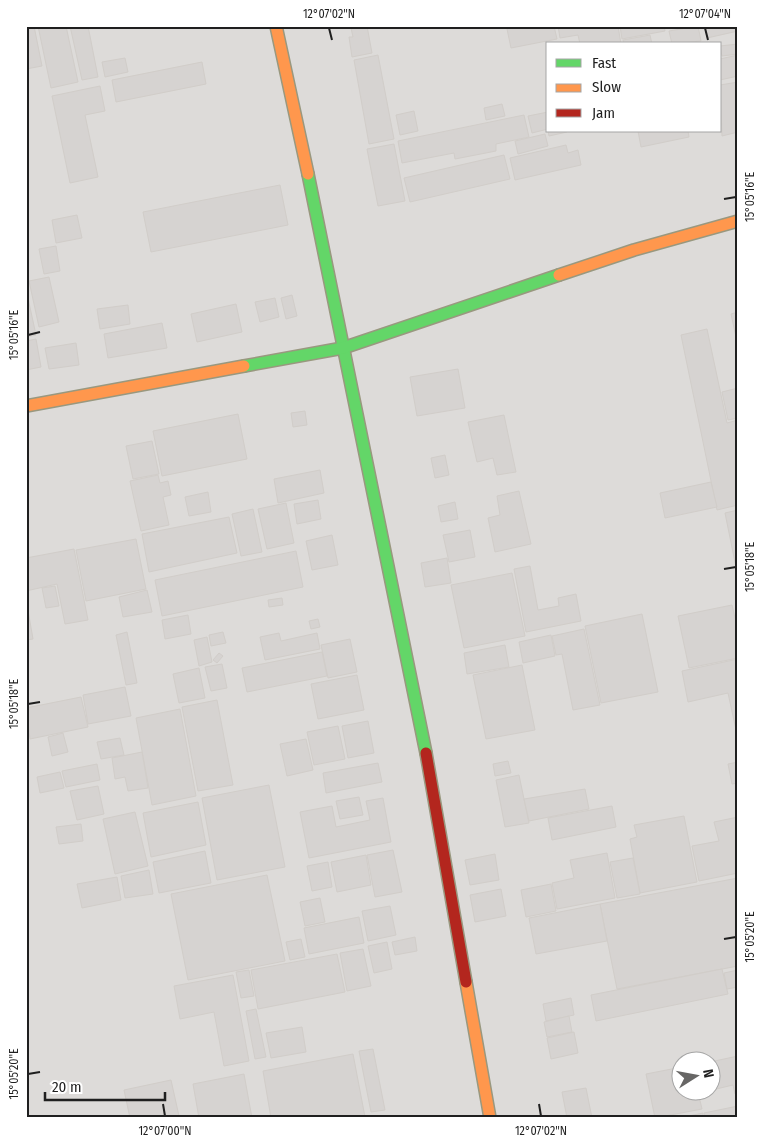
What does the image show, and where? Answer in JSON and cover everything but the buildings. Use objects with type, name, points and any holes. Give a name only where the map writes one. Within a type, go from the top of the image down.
[{"type":"street","points":[[276,26],[331,278],[435,799],[490,1118]]},
{"type":"street","points":[[26,406],[344,348],[634,250],[738,221]]},
{"type":"shaded area","points":[[26,26],[738,26],[738,1118],[26,1118]]},
{"type":"traffic: fast","points":[[308,174],[426,753]]},
{"type":"traffic: fast","points":[[244,366],[343,348],[559,275]]},
{"type":"traffic: slow","points":[[276,26],[308,174]]},
{"type":"traffic: slow","points":[[559,275],[634,250],[738,221]]},
{"type":"traffic: slow","points":[[26,406],[244,366]]},
{"type":"traffic: slow","points":[[466,982],[490,1118]]},
{"type":"traffic: jam","points":[[426,753],[466,982]]}]
